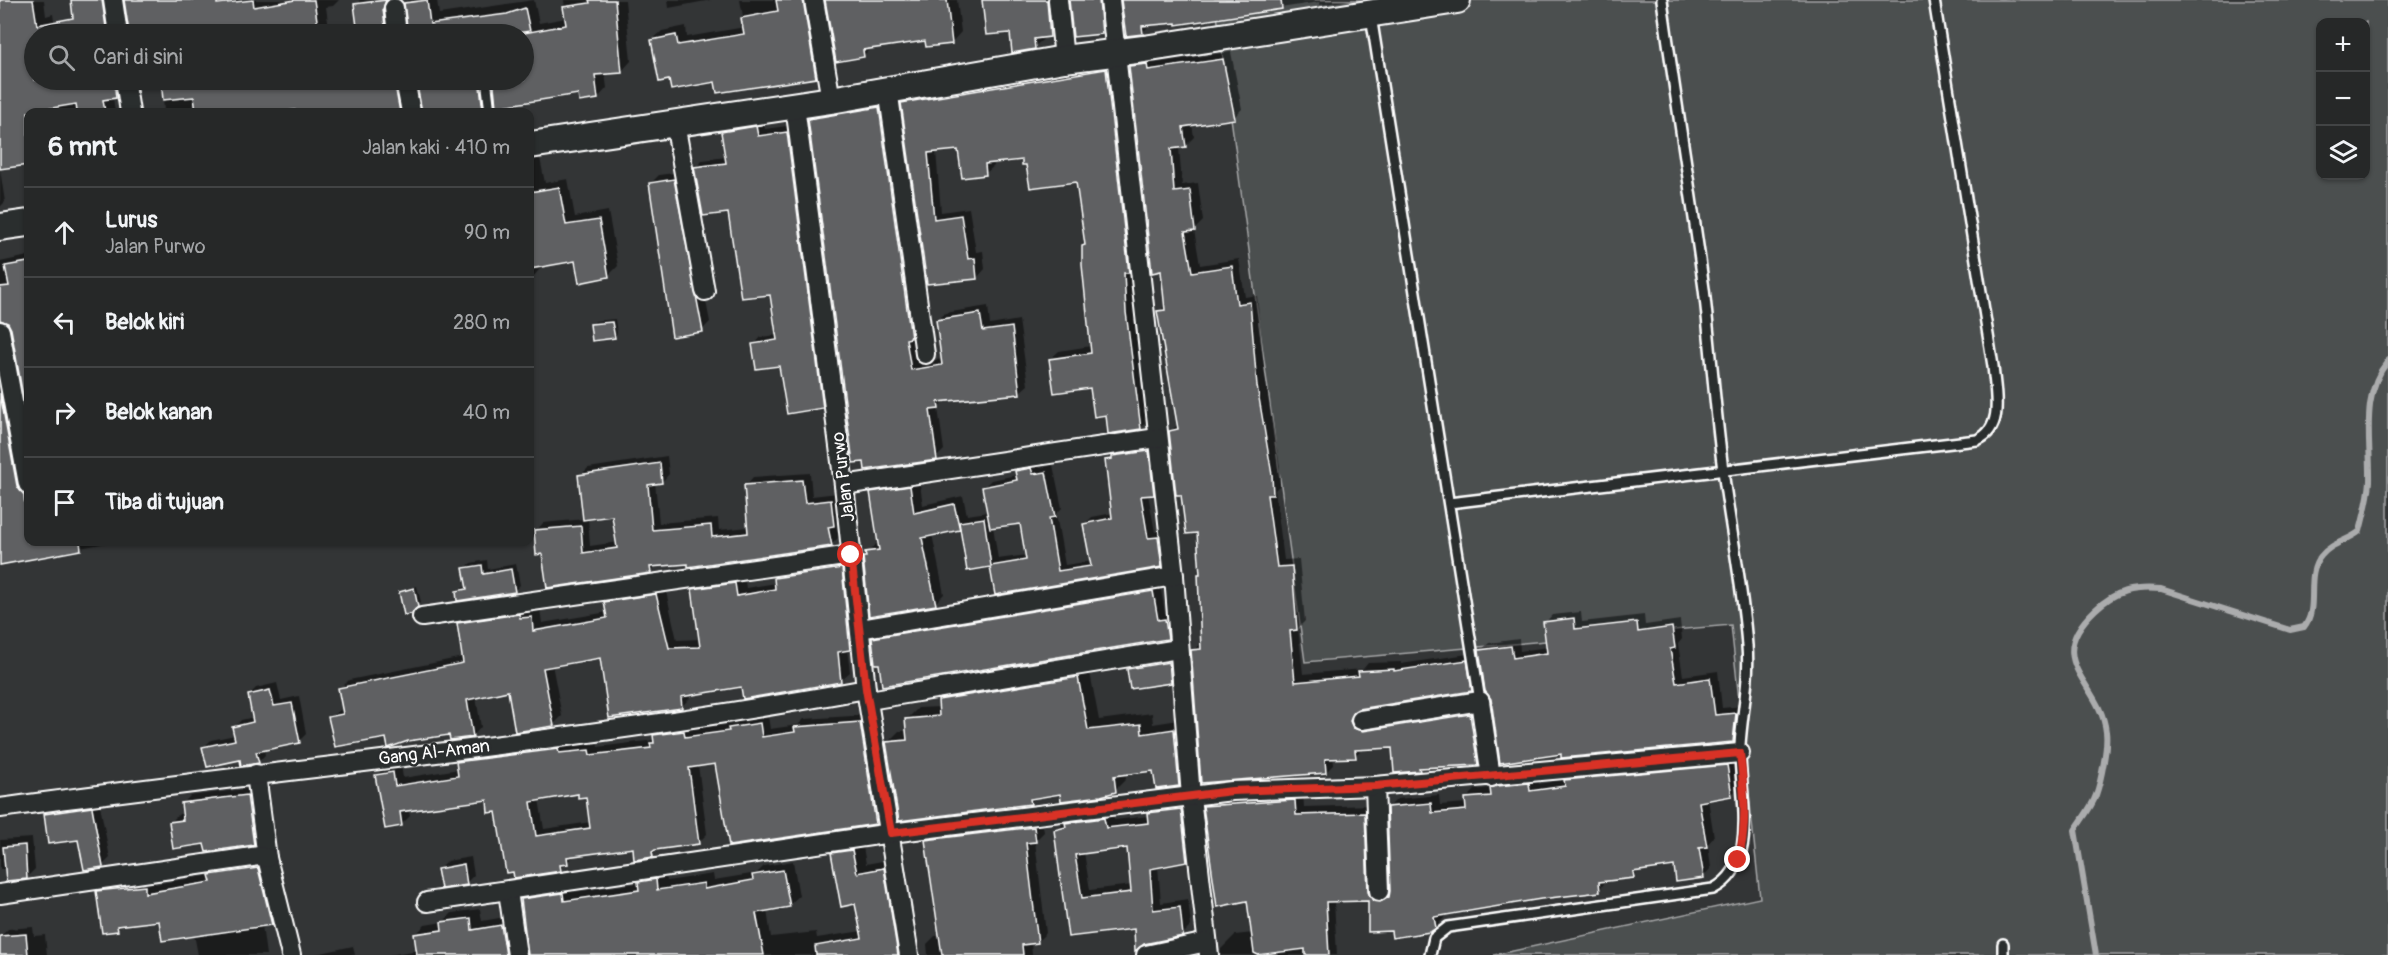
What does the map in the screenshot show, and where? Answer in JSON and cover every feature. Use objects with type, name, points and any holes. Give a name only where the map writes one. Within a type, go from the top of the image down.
[{"type":"street","points":[[112,0],[116,24]]},
{"type":"street","points":[[814,0],[831,100]]},
{"type":"street","points":[[1058,0],[1064,58]]},
{"type":"street","points":[[1110,0],[1174,576],[1191,797],[1208,948],[1146,955]]},
{"type":"street","points":[[534,144],[795,106],[1064,58],[1116,52],[1379,9],[1457,0]]},
{"type":"street","points":[[394,8],[396,24]]},
{"type":"street","points":[[888,89],[925,354]]},
{"type":"street","points":[[127,90],[129,108]]},
{"type":"street","points":[[407,90],[410,108]]},
{"type":"street","name":"Jalan Purwo","points":[[795,106],[844,484],[868,694],[909,955]]},
{"type":"street","points":[[675,123],[705,291]]},
{"type":"street","points":[[0,227],[24,224]]},
{"type":"street","points":[[0,331],[24,462]]},
{"type":"street","points":[[844,484],[1157,438]]},
{"type":"street","points":[[422,617],[851,555]]},
{"type":"street","points":[[860,628],[1174,576]]},
{"type":"street","name":"Gang Al-Aman","points":[[0,808],[586,734],[1178,649]]},
{"type":"street","points":[[1361,720],[1480,701],[1491,777]]},
{"type":"street","points":[[427,902],[891,833],[1265,788],[1375,786],[1740,753]]},
{"type":"street","points":[[256,774],[267,858],[291,955]]},
{"type":"street","points":[[1375,786],[1379,891]]},
{"type":"street","points":[[0,894],[259,856],[267,858]]},
{"type":"street","points":[[508,891],[517,955]]},
{"type":"lane","points":[[1430,955],[1434,938],[1448,927],[1713,889],[1722,885],[1738,860],[1743,843],[1744,810],[1740,753],[1743,705],[1748,680],[1748,645],[1723,469],[1704,289],[1662,0]]},
{"type":"lane","points":[[1449,503],[1977,440],[1993,430],[1996,420],[1993,366],[1934,0]]},
{"type":"lane","points":[[1379,9],[1449,503],[1480,701]]},
{"type":"lane","points":[[487,90],[490,108]]},
{"type":"lane","points":[[2003,944],[2003,955]]},
{"type":"shaded area","points":[[1215,0],[2388,0],[2388,955],[1494,955],[1760,898],[1731,625],[1305,662]]},
{"type":"building","points":[[0,0],[33,0],[37,24],[24,24],[24,90],[115,90],[116,98],[103,100],[104,108],[76,108],[76,104],[52,108],[24,108],[24,166],[0,169]]},
{"type":"building","points":[[71,0],[102,0],[106,24],[42,24],[73,18]]},
{"type":"building","points":[[124,0],[217,0],[217,4],[253,0],[254,7],[295,0],[314,0],[318,24],[128,24]]},
{"type":"building","points":[[386,0],[383,9],[385,24],[357,24],[354,4]]},
{"type":"building","points":[[427,0],[430,24],[407,24],[404,3]]},
{"type":"building","points":[[589,0],[615,0],[622,73],[595,75],[598,99],[579,102],[578,94],[496,107],[494,90],[534,90],[534,31],[566,25],[563,7],[590,3]]},
{"type":"building","points":[[776,0],[803,0],[816,78],[717,93],[715,82],[671,90],[669,80],[659,82],[651,40],[676,35],[678,45],[744,34],[741,18],[778,11]]},
{"type":"building","points":[[825,0],[947,0],[952,44],[926,47],[925,41],[863,50],[864,57],[836,62]]},
{"type":"building","points":[[982,0],[1047,0],[1050,37],[1034,39],[1035,49],[1012,53],[1010,33],[986,35]]},
{"type":"building","points":[[1069,0],[1099,0],[1102,34],[1073,37]]},
{"type":"building","points":[[1121,0],[1281,0],[1282,9],[1176,25],[1176,23],[1142,26],[1143,34],[1126,36]]},
{"type":"building","points":[[525,8],[528,24],[430,24],[507,14]]},
{"type":"building","points":[[1223,59],[1235,119],[1183,127],[1186,147],[1171,149],[1174,192],[1190,190],[1195,231],[1185,232],[1192,272],[1232,266],[1237,304],[1250,302],[1257,386],[1272,475],[1273,495],[1267,495],[1277,567],[1292,566],[1297,630],[1290,631],[1295,682],[1359,676],[1358,671],[1394,669],[1394,671],[1467,660],[1472,691],[1359,709],[1354,712],[1350,721],[1353,728],[1363,731],[1470,714],[1478,765],[1419,768],[1420,771],[1394,773],[1392,748],[1355,750],[1356,758],[1325,759],[1326,773],[1201,783],[1191,650],[1201,649],[1197,533],[1186,534],[1181,495],[1176,495],[1169,431],[1178,429],[1157,311],[1165,310],[1161,271],[1152,273],[1129,66],[1147,64],[1148,70]]},
{"type":"building","points":[[1106,69],[1129,273],[1124,273],[1126,312],[1141,429],[1108,434],[1106,415],[1094,417],[1090,388],[1054,393],[1049,359],[1091,353],[1082,265],[1082,246],[1085,245],[1076,182],[1030,188],[1026,165],[1022,165],[1022,160],[985,164],[986,175],[962,178],[958,150],[928,153],[934,219],[961,215],[968,259],[975,258],[977,279],[927,284],[901,103]]},
{"type":"building","points":[[162,90],[396,90],[399,108],[195,108],[194,97],[163,100]]},
{"type":"building","points":[[418,90],[480,90],[483,108],[421,108]]},
{"type":"building","points":[[879,107],[911,338],[906,339],[911,370],[942,365],[936,320],[980,313],[983,331],[1012,327],[1020,394],[938,402],[939,409],[930,410],[937,460],[865,470],[864,462],[853,463],[808,119]]},
{"type":"building","points":[[756,126],[758,136],[787,132],[823,408],[787,414],[779,366],[756,369],[752,344],[777,340],[770,295],[741,298],[728,213],[703,216],[694,167],[726,163],[721,132]]},
{"type":"building","points":[[674,179],[703,332],[672,337],[649,183]]},
{"type":"building","points":[[559,187],[566,225],[599,220],[609,277],[579,283],[575,261],[534,268],[534,191]]},
{"type":"building","points":[[24,263],[24,402],[11,329],[8,323],[0,320],[0,287],[9,286],[5,266]]},
{"type":"building","points":[[612,322],[615,338],[592,341],[590,324]]},
{"type":"building","points":[[0,393],[17,486],[24,495],[24,546],[80,546],[81,550],[0,565]]},
{"type":"building","points":[[1149,451],[1154,495],[1141,496],[1148,538],[1158,537],[1162,567],[995,595],[990,567],[967,571],[959,522],[984,518],[991,566],[1026,560],[1020,524],[990,528],[982,487],[1017,480],[1015,471],[1031,468],[1033,474],[1046,472],[1055,517],[1049,518],[1058,571],[1091,566],[1083,524],[1112,518],[1105,460],[1112,459],[1112,456]]},
{"type":"building","points":[[660,463],[662,483],[648,485],[652,530],[711,525],[712,537],[748,533],[744,485],[802,480],[805,503],[831,500],[834,526],[828,527],[832,546],[688,567],[688,564],[650,567],[651,573],[547,588],[542,554],[536,555],[534,530],[581,526],[583,553],[617,548],[612,516],[583,520],[578,475]]},
{"type":"building","points":[[910,486],[914,513],[954,504],[960,530],[922,538],[936,605],[869,616],[863,557],[866,557],[865,552],[879,550],[870,492]]},
{"type":"building","points":[[482,565],[483,574],[511,569],[515,592],[457,601],[456,591],[467,589],[463,568]]},
{"type":"building","points":[[842,568],[850,650],[838,652],[841,682],[743,699],[741,687],[681,697],[682,708],[609,718],[600,658],[543,668],[554,726],[515,732],[508,691],[467,700],[473,737],[450,740],[449,735],[408,741],[388,748],[386,738],[335,747],[328,717],[343,714],[338,688],[463,663],[457,623],[519,614],[520,618],[532,617],[533,631],[607,618],[604,602],[656,594],[669,648],[700,647],[692,589],[735,583],[737,596],[775,589],[774,578]]},
{"type":"building","points":[[414,588],[418,607],[411,614],[404,615],[399,592]]},
{"type":"building","points":[[1153,591],[1158,620],[1165,619],[1168,639],[882,686],[879,664],[875,664],[872,638]]},
{"type":"building","points":[[1574,618],[1575,629],[1637,622],[1638,632],[1672,627],[1675,648],[1670,649],[1676,683],[1710,678],[1715,715],[1736,713],[1733,742],[1561,758],[1561,754],[1500,763],[1491,699],[1485,691],[1479,650],[1511,646],[1513,658],[1547,653],[1543,622]]},
{"type":"building","points":[[1169,662],[1171,683],[1130,689],[1127,669]]},
{"type":"building","points":[[1078,677],[1088,730],[1141,724],[1142,734],[1174,729],[1179,786],[1156,789],[1153,771],[1114,776],[1116,792],[1101,796],[1061,801],[1060,794],[1030,799],[1031,804],[899,821],[886,742],[907,740],[905,719],[939,716],[938,700]]},
{"type":"building","points":[[270,690],[274,706],[292,703],[300,743],[256,752],[259,763],[241,766],[240,760],[207,767],[202,747],[235,740],[232,727],[253,722],[248,695]]},
{"type":"building","points":[[860,722],[876,824],[729,846],[715,764],[689,768],[699,844],[655,850],[652,852],[653,857],[634,860],[633,848],[567,857],[568,864],[560,865],[561,871],[514,878],[513,872],[506,873],[496,812],[488,813],[487,800],[400,812],[402,826],[385,829],[375,775],[393,772],[395,786],[458,776],[456,762],[558,749],[559,753],[589,750],[590,755],[651,748],[650,743],[654,743],[653,735],[684,731],[685,737],[729,731],[728,728],[760,723],[762,737],[795,732],[794,727]],"holes":[[[578,794],[578,798],[586,797],[590,828],[536,836],[531,802]]]},
{"type":"building","points":[[1727,765],[1732,796],[1699,802],[1707,847],[1699,848],[1704,878],[1676,882],[1674,866],[1633,872],[1634,878],[1599,882],[1600,892],[1541,899],[1434,917],[1436,928],[1430,932],[1392,938],[1391,931],[1368,932],[1368,901],[1326,902],[1329,955],[1305,955],[1305,949],[1258,955],[1254,953],[1247,901],[1217,907],[1203,806],[1295,800],[1296,815],[1365,813],[1368,892],[1373,901],[1380,902],[1389,897],[1390,891],[1387,807],[1431,803],[1432,813],[1466,810],[1465,798],[1491,796],[1490,788],[1497,786],[1529,783],[1530,791],[1565,786],[1564,780]]},
{"type":"building","points":[[247,795],[254,845],[206,852],[204,844],[173,849],[169,822],[183,820],[181,803]]},
{"type":"building","points":[[92,807],[103,867],[84,870],[78,840],[48,844],[44,814]]},
{"type":"building","points":[[1181,809],[1187,862],[1150,869],[1153,910],[1180,907],[1183,936],[1144,944],[1135,951],[1134,929],[1068,937],[1054,830],[1066,827],[1065,823],[1104,818],[1106,828],[1148,823],[1147,813]],"holes":[[[1127,848],[1131,892],[1082,898],[1075,855]]]},
{"type":"building","points":[[1034,827],[1036,842],[1026,843],[1038,943],[1022,945],[1023,955],[942,955],[925,840]]},
{"type":"building","points":[[25,845],[27,879],[6,881],[3,847]]},
{"type":"building","points":[[852,850],[857,873],[884,868],[898,955],[816,955],[815,946],[862,938],[855,904],[841,907],[831,853]]},
{"type":"building","points":[[464,864],[467,885],[441,889],[437,869]]},
{"type":"building","points":[[258,868],[272,925],[162,941],[159,921],[117,926],[118,931],[102,933],[96,891],[145,886],[145,893],[211,882],[209,875]]},
{"type":"building","points":[[783,870],[790,907],[756,913],[764,955],[528,955],[521,899],[563,893],[564,901],[639,890],[638,882],[656,879],[657,890],[704,883],[704,889],[753,880],[752,875]]},
{"type":"building","points":[[471,918],[472,930],[501,925],[506,955],[417,955],[414,934],[442,930],[441,922]]},
{"type":"building","points":[[26,934],[28,955],[0,955],[0,936]]},
{"type":"waterway","points":[[2096,955],[2075,830],[2096,795],[2104,764],[2106,732],[2102,715],[2078,672],[2073,658],[2073,644],[2079,628],[2103,603],[2117,594],[2133,589],[2161,589],[2290,630],[2304,627],[2311,611],[2313,572],[2316,564],[2330,548],[2360,531],[2370,481],[2370,403],[2379,374],[2388,361]]},
{"type":"route","points":[[851,555],[866,689],[891,833],[1232,791],[1375,786],[1740,753],[1744,810],[1743,843],[1738,860]]}]
